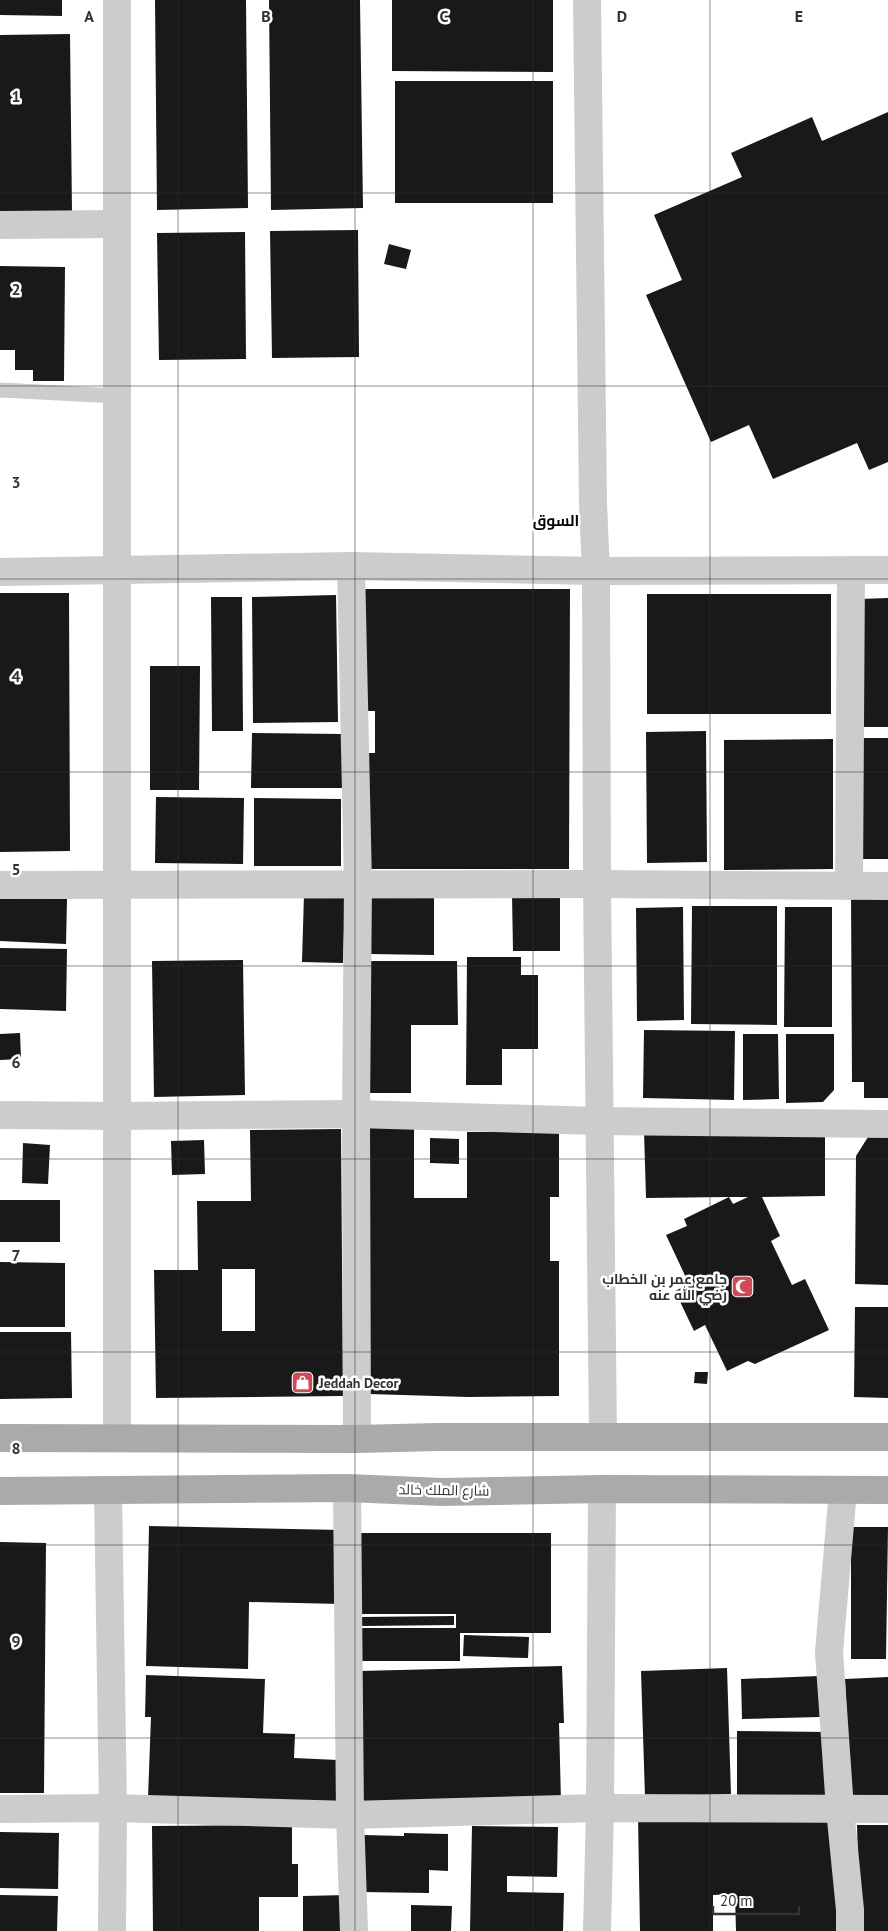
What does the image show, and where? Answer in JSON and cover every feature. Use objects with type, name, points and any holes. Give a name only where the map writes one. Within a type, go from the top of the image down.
[{"type":"main road","points":[[0,1438],[888,1437]]},
{"type":"main road","name":"شارع الملك خالد","points":[[0,1492],[346,1488],[442,1492],[602,1489],[888,1490]]},
{"type":"street","points":[[117,0],[117,1438]]},
{"type":"street","points":[[587,0],[593,504],[596,571],[597,884],[603,1437]]},
{"type":"street","points":[[0,225],[117,224]]},
{"type":"street","points":[[351,566],[358,884],[356,1114],[357,1439]]},
{"type":"street","points":[[0,572],[351,566],[596,571],[888,570]]},
{"type":"street","points":[[849,886],[851,570]]},
{"type":"street","points":[[0,885],[597,884],[888,886]]},
{"type":"street","points":[[0,1115],[356,1114],[599,1121],[888,1124]]},
{"type":"street","points":[[346,1488],[350,1814],[354,1931]]},
{"type":"street","points":[[597,1931],[600,1808],[602,1489]]},
{"type":"street","points":[[843,1490],[829,1651],[840,1809],[850,1910],[850,1931]]},
{"type":"street","points":[[108,1491],[113,1808],[112,1931]]},
{"type":"street","points":[[0,1809],[113,1808],[350,1814],[600,1808],[888,1809]]},
{"type":"lane","points":[[0,390],[117,396]]},
{"type":"building","points":[[0,0],[62,0],[62,16],[0,15]]},
{"type":"building","points":[[155,0],[246,0],[248,208],[157,210]]},
{"type":"building","points":[[269,0],[360,0],[363,208],[271,210]]},
{"type":"building","points":[[392,0],[553,0],[553,72],[392,71]]},
{"type":"building","points":[[70,34],[72,214],[0,214],[0,35]]},
{"type":"building","points":[[395,81],[553,81],[553,203],[395,203]]},
{"type":"building","points":[[888,112],[888,462],[869,470],[857,443],[773,479],[749,425],[711,442],[646,295],[682,280],[654,215],[742,177],[731,153],[812,117],[822,141]]},
{"type":"building","points":[[358,230],[359,357],[272,358],[270,231]]},
{"type":"building","points":[[245,232],[246,359],[159,360],[157,233]]},
{"type":"building","points":[[389,244],[411,250],[406,269],[384,264]]},
{"type":"building","points":[[0,266],[65,267],[64,381],[33,381],[33,370],[15,370],[15,350],[0,350]]},
{"type":"building","points":[[365,589],[570,589],[569,869],[368,869],[368,753],[375,753],[375,711],[365,711]]},
{"type":"building","points":[[0,593],[69,593],[70,851],[0,852]]},
{"type":"building","points":[[647,594],[831,594],[831,714],[647,714]]},
{"type":"building","points":[[336,595],[338,722],[253,723],[252,597]]},
{"type":"building","points":[[211,597],[242,597],[243,731],[212,731]]},
{"type":"building","points":[[888,598],[888,727],[860,727],[859,599]]},
{"type":"building","points":[[150,666],[200,666],[199,790],[150,790]]},
{"type":"building","points":[[706,731],[707,862],[647,863],[646,732]]},
{"type":"building","points":[[252,733],[342,734],[342,788],[251,788]]},
{"type":"building","points":[[860,738],[888,738],[888,859],[860,859]]},
{"type":"building","points":[[833,739],[833,869],[724,870],[724,740]]},
{"type":"building","points":[[156,797],[244,798],[243,864],[155,863]]},
{"type":"building","points":[[254,798],[341,799],[341,866],[254,866]]},
{"type":"building","points":[[851,891],[888,891],[888,1098],[864,1098],[864,1082],[852,1082]]},
{"type":"building","points":[[304,894],[345,895],[343,963],[302,962]]},
{"type":"building","points":[[512,894],[560,894],[560,951],[513,951]]},
{"type":"building","points":[[369,895],[434,895],[434,955],[369,954]]},
{"type":"building","points":[[0,898],[67,899],[66,944],[0,941]]},
{"type":"building","points":[[692,906],[777,906],[777,1025],[691,1024]]},
{"type":"building","points":[[683,907],[684,1020],[637,1021],[636,908]]},
{"type":"building","points":[[785,907],[832,907],[832,1027],[784,1027]]},
{"type":"building","points":[[0,948],[67,949],[66,1011],[0,1009]]},
{"type":"building","points":[[467,957],[521,957],[521,975],[538,975],[538,1049],[502,1049],[502,1085],[466,1085]]},
{"type":"building","points":[[243,960],[245,1095],[154,1097],[152,961]]},
{"type":"building","points":[[367,961],[457,961],[458,1025],[411,1025],[411,1093],[368,1093]]},
{"type":"building","points":[[644,1030],[735,1031],[734,1100],[643,1098]]},
{"type":"building","points":[[20,1033],[21,1059],[0,1060],[0,1034]]},
{"type":"building","points":[[743,1034],[778,1034],[779,1099],[743,1100]]},
{"type":"building","points":[[786,1034],[834,1034],[834,1090],[823,1102],[786,1103]]},
{"type":"building","points":[[414,1123],[414,1198],[467,1198],[467,1132],[559,1132],[559,1197],[550,1197],[550,1261],[559,1261],[559,1396],[468,1397],[369,1394],[366,1124]]},
{"type":"building","points":[[341,1129],[343,1396],[156,1398],[154,1270],[198,1270],[197,1201],[251,1201],[250,1130]],"holes":[[[222,1269],[255,1269],[255,1331],[222,1331]]]},
{"type":"building","points":[[644,1131],[825,1132],[825,1196],[762,1197],[780,1236],[771,1241],[792,1285],[805,1279],[829,1330],[755,1364],[748,1361],[727,1371],[705,1325],[694,1331],[675,1291],[689,1284],[666,1235],[687,1226],[684,1219],[729,1197],[646,1198]],"holes":[[[729,1197],[748,1197],[733,1204]]]},
{"type":"building","points":[[868,1137],[888,1137],[888,1285],[855,1284],[856,1156]]},
{"type":"building","points":[[430,1138],[459,1139],[459,1164],[430,1163]]},
{"type":"building","points":[[204,1140],[205,1174],[172,1175],[171,1141]]},
{"type":"building","points":[[23,1143],[50,1145],[48,1184],[22,1183]]},
{"type":"building","points":[[0,1200],[60,1200],[60,1242],[0,1242]]},
{"type":"building","points":[[0,1262],[65,1263],[65,1327],[0,1327]]},
{"type":"building","points":[[855,1307],[888,1307],[888,1398],[854,1397]]},
{"type":"building","points":[[0,1332],[71,1332],[72,1398],[0,1399]]},
{"type":"building","points":[[695,1372],[708,1372],[707,1384],[694,1383]]},
{"type":"building","points":[[149,1526],[342,1530],[341,1604],[249,1602],[248,1669],[146,1666]]},
{"type":"building","points":[[851,1527],[888,1527],[886,1659],[851,1659]]},
{"type":"building","points":[[361,1533],[551,1533],[551,1633],[460,1633],[460,1661],[360,1661],[360,1628],[456,1628],[456,1614],[361,1614]]},
{"type":"building","points":[[0,1542],[46,1543],[44,1793],[0,1793]]},
{"type":"building","points":[[454,1616],[454,1625],[362,1626],[362,1617]]},
{"type":"building","points":[[464,1635],[529,1637],[528,1658],[463,1656]]},
{"type":"building","points":[[562,1666],[564,1723],[559,1723],[561,1801],[358,1806],[360,1671]]},
{"type":"building","points":[[727,1668],[731,1794],[645,1797],[641,1671]]},
{"type":"building","points":[[146,1675],[265,1679],[263,1733],[295,1734],[294,1758],[338,1760],[337,1805],[148,1798],[151,1717],[145,1717]]},
{"type":"building","points":[[819,1676],[820,1717],[742,1719],[741,1679]]},
{"type":"building","points":[[888,1677],[888,1797],[851,1799],[845,1679]]},
{"type":"building","points":[[737,1731],[828,1732],[828,1801],[737,1800]]},
{"type":"building","points":[[833,1816],[839,1931],[736,1931],[735,1894],[713,1895],[713,1931],[640,1931],[638,1817]]},
{"type":"building","points":[[292,1825],[292,1864],[298,1864],[298,1897],[259,1897],[259,1931],[153,1931],[152,1826]]},
{"type":"building","points":[[857,1825],[888,1825],[888,1931],[860,1931]]},
{"type":"building","points":[[472,1826],[558,1827],[557,1877],[507,1876],[507,1892],[564,1893],[563,1931],[470,1931]]},
{"type":"building","points":[[0,1832],[59,1833],[58,1889],[0,1888]]},
{"type":"building","points":[[404,1833],[448,1834],[448,1871],[429,1870],[429,1893],[363,1892],[363,1835],[404,1836]]},
{"type":"building","points":[[0,1895],[58,1896],[57,1931],[0,1931]]},
{"type":"building","points":[[347,1895],[348,1931],[303,1931],[303,1896]]},
{"type":"building","points":[[411,1905],[452,1906],[451,1931],[411,1931]]},
{"type":"place","name":"جامع عمر بن الخطاب رضي الله عنه","points":[[743,1287]]},
{"type":"place","name":"Jeddah Decor","points":[[303,1383]]},
{"type":"district","name":"السوق","points":[[556,521]]}]
